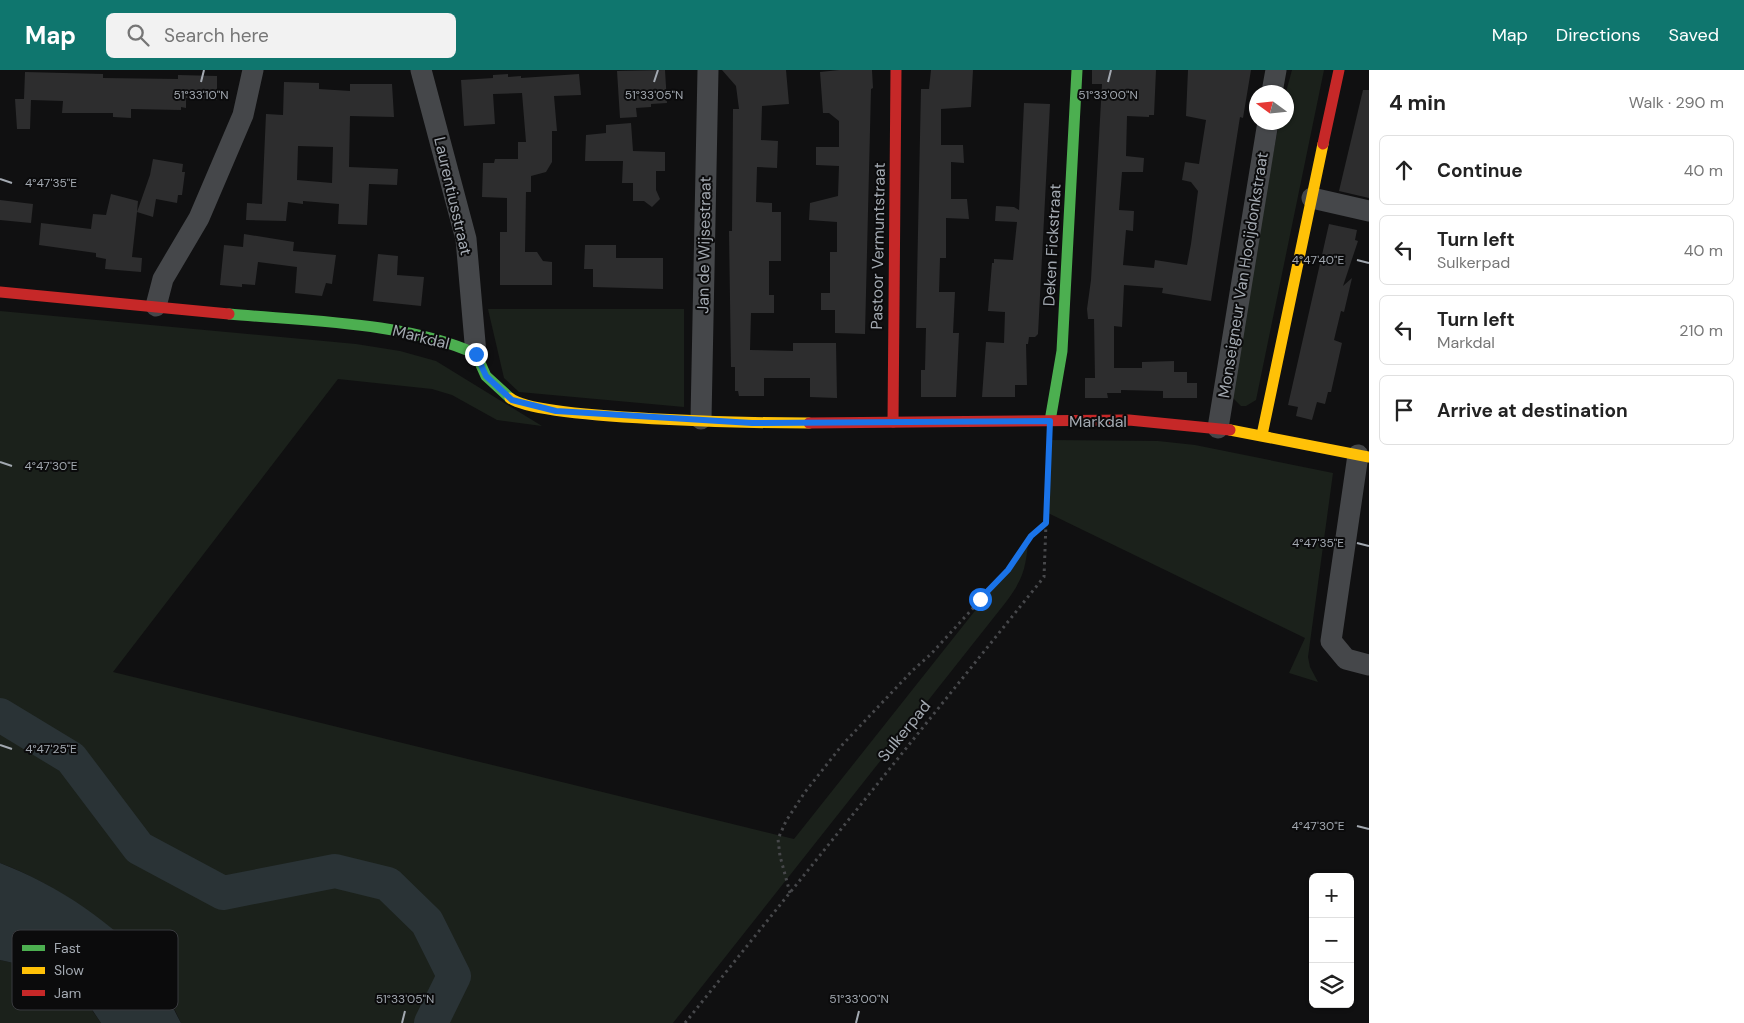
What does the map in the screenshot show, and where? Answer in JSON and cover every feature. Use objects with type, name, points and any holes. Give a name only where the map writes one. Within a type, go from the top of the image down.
[{"type":"street","points":[[156,306],[163,279],[199,218],[243,115],[254,70]]},
{"type":"street","name":"Laurentiusstraat","points":[[421,70],[466,239],[476,354]]},
{"type":"street","name":"Jan de Wijsestraat","points":[[701,419],[708,70]]},
{"type":"street","name":"Pastoor Vermuntstraat","points":[[893,422],[896,70]]},
{"type":"street","name":"Deken Fickstraat","points":[[1050,421],[1062,351],[1077,70]]},
{"type":"street","points":[[1273,85],[1276,70]]},
{"type":"street","points":[[1262,435],[1339,70]]},
{"type":"street","name":"Monseigneur Van Hooijdonkstraat","points":[[1218,428],[1267,130]]},
{"type":"street","points":[[1312,198],[1369,211]]},
{"type":"street","name":"Markdal","points":[[0,292],[382,328],[459,346],[476,354],[486,376],[512,400],[556,411],[752,423],[1129,420],[1218,428],[1363,456],[1331,641],[1346,659],[1369,665]]},
{"type":"path","name":"Sulkerpad","points":[[685,1023],[1044,577],[1050,421]]},
{"type":"path","points":[[790,893],[780,856],[778,840],[786,821],[805,792],[843,744],[912,671],[931,654],[1008,570],[1031,536],[1046,523]]},
{"type":"shaded area","points":[[1292,70],[1324,70],[1256,400],[1246,406],[1241,406],[1231,396],[1255,250],[1278,130],[1294,130],[1294,85],[1288,85]]},
{"type":"shaded area","points":[[488,309],[684,309],[684,407],[519,392],[504,378]]},
{"type":"shaded area","points":[[0,311],[356,344],[400,351],[436,361],[542,426],[497,420],[452,395],[432,389],[338,379],[113,672],[794,839],[1028,544],[1024,569],[1016,588],[1006,602],[673,1023],[181,1023],[175,1010],[178,1010],[178,930],[111,930],[64,895],[22,872],[0,863]]},
{"type":"shaded area","points":[[1050,440],[1158,441],[1195,445],[1333,473],[1308,657],[1310,667],[1318,682],[1289,673],[1305,638],[1048,513]]},
{"type":"shaded area","points":[[0,863],[64,894],[114,930],[12,930],[12,963],[0,960]]},
{"type":"shaded area","points":[[0,960],[12,963],[12,1010],[92,1010],[101,1023],[0,1023]]},
{"type":"shaded area","points":[[92,1010],[175,1010],[181,1023],[101,1023]]},
{"type":"building","points":[[665,70],[667,103],[651,104],[651,107],[636,108],[637,117],[620,118],[617,71]]},
{"type":"building","points":[[722,70],[786,70],[789,104],[762,106],[761,140],[778,141],[777,168],[757,167],[756,202],[772,203],[772,212],[781,212],[781,261],[769,261],[769,295],[774,295],[774,313],[751,313],[750,350],[793,351],[793,343],[836,343],[837,398],[810,397],[810,378],[764,378],[764,396],[739,396],[738,391],[735,391],[735,367],[731,367],[729,231],[732,231],[733,109],[739,109],[736,86]]},
{"type":"building","points":[[872,70],[865,334],[835,333],[835,310],[821,310],[821,293],[830,293],[830,252],[837,252],[837,222],[809,220],[810,203],[838,196],[839,166],[816,165],[816,147],[839,147],[839,121],[829,113],[823,113],[820,72]]},
{"type":"building","points":[[931,70],[973,70],[971,107],[941,109],[941,145],[963,145],[964,163],[951,162],[951,199],[967,199],[969,219],[946,218],[946,258],[940,258],[939,292],[955,292],[953,333],[959,333],[956,397],[921,397],[921,370],[925,370],[926,328],[916,328],[921,89],[929,89]]},
{"type":"building","points":[[1092,70],[1156,70],[1154,115],[1149,115],[1149,117],[1127,116],[1126,156],[1144,158],[1143,172],[1122,172],[1119,210],[1134,211],[1133,231],[1126,230],[1123,265],[1154,268],[1155,260],[1187,265],[1191,244],[1198,191],[1191,182],[1182,180],[1185,162],[1199,164],[1206,120],[1186,116],[1188,70],[1251,70],[1243,118],[1240,117],[1211,301],[1162,293],[1163,288],[1124,285],[1122,327],[1114,326],[1114,368],[1142,368],[1142,362],[1174,361],[1174,372],[1187,372],[1187,383],[1197,383],[1197,398],[1163,398],[1163,391],[1121,390],[1121,393],[1107,393],[1108,398],[1085,398],[1085,378],[1095,378],[1094,319],[1088,319],[1087,309],[1091,280],[1102,84],[1092,84]]},
{"type":"building","points":[[25,72],[103,74],[103,78],[178,79],[178,75],[217,76],[217,100],[186,98],[186,108],[181,107],[181,110],[131,109],[131,118],[113,117],[113,113],[62,113],[63,101],[31,100],[30,129],[17,129],[15,99],[24,99]]},
{"type":"building","points":[[508,74],[508,77],[521,76],[521,78],[579,74],[581,95],[554,96],[557,131],[552,131],[552,162],[546,172],[531,176],[531,192],[526,192],[525,252],[537,252],[543,261],[552,262],[552,285],[500,285],[500,232],[507,232],[507,198],[482,197],[483,163],[494,163],[495,159],[518,159],[518,142],[526,142],[522,93],[493,94],[495,124],[464,126],[461,80],[493,78],[493,75]]},
{"type":"building","points":[[284,82],[319,83],[319,89],[350,91],[350,84],[392,84],[394,117],[350,116],[349,167],[398,169],[397,185],[369,184],[367,225],[338,224],[339,204],[303,201],[303,204],[288,202],[286,221],[246,220],[247,203],[262,204],[266,114],[283,115]],"holes":[[[298,146],[333,147],[332,183],[297,180]]]},
{"type":"building","points":[[1363,90],[1369,90],[1369,198],[1339,191]]},
{"type":"building","points":[[1024,103],[1050,104],[1038,334],[1035,337],[1029,337],[1028,344],[1026,344],[1027,385],[1015,385],[1015,397],[982,397],[986,342],[1004,343],[1005,312],[988,311],[992,263],[994,263],[994,259],[1013,260],[1017,222],[995,221],[996,206],[1014,207],[1019,210]]},
{"type":"building","points":[[631,123],[633,151],[665,152],[665,171],[656,171],[656,190],[660,199],[652,207],[644,201],[633,201],[633,183],[622,183],[623,161],[585,161],[586,135],[606,133],[606,125]]},
{"type":"building","points":[[153,159],[183,164],[182,172],[185,172],[182,195],[178,195],[177,203],[156,199],[153,217],[137,212],[150,175]]},
{"type":"building","points":[[111,194],[138,201],[132,257],[142,258],[141,272],[105,269],[106,259],[96,257],[96,253],[39,245],[41,223],[91,229],[93,214],[106,215]]},
{"type":"building","points":[[0,200],[33,204],[31,223],[0,220]]},
{"type":"building","points":[[1329,224],[1357,230],[1355,240],[1358,241],[1343,286],[1352,278],[1344,312],[1341,311],[1334,340],[1342,343],[1331,392],[1328,392],[1325,404],[1317,402],[1312,420],[1296,416],[1298,407],[1288,405]]},
{"type":"building","points":[[244,234],[294,242],[293,251],[336,255],[332,284],[326,283],[322,296],[295,293],[297,267],[258,262],[255,285],[242,284],[242,287],[220,285],[224,245],[243,247]]},
{"type":"building","points":[[585,245],[616,245],[616,258],[663,258],[663,289],[593,287],[593,269],[584,269]]},
{"type":"building","points":[[378,254],[398,256],[397,275],[424,277],[421,306],[373,301]]},
{"type":"waterway","points":[[0,715],[71,758],[139,848],[223,893],[335,871],[388,884],[427,922],[454,976],[431,1023]]},
{"type":"traffic: fast","points":[[1050,421],[1062,351],[1077,70]]},
{"type":"traffic: fast","points":[[229,314],[323,321],[388,329],[449,343],[476,354],[486,376],[510,398]]},
{"type":"traffic: slow","points":[[1262,435],[1323,144]]},
{"type":"traffic: slow","points":[[510,398],[528,405],[604,416],[701,421],[809,423]]},
{"type":"traffic: slow","points":[[1230,430],[1369,457]]},
{"type":"traffic: jam","points":[[893,422],[896,70]]},
{"type":"traffic: jam","points":[[1323,144],[1339,70]]},
{"type":"traffic: jam","points":[[0,292],[229,314]]},
{"type":"traffic: jam","points":[[809,423],[1129,420],[1230,430]]},
{"type":"route","points":[[476,354],[486,376],[512,400],[556,411],[752,423],[1050,421],[1046,523],[1031,536],[1008,570],[980,599]]}]
